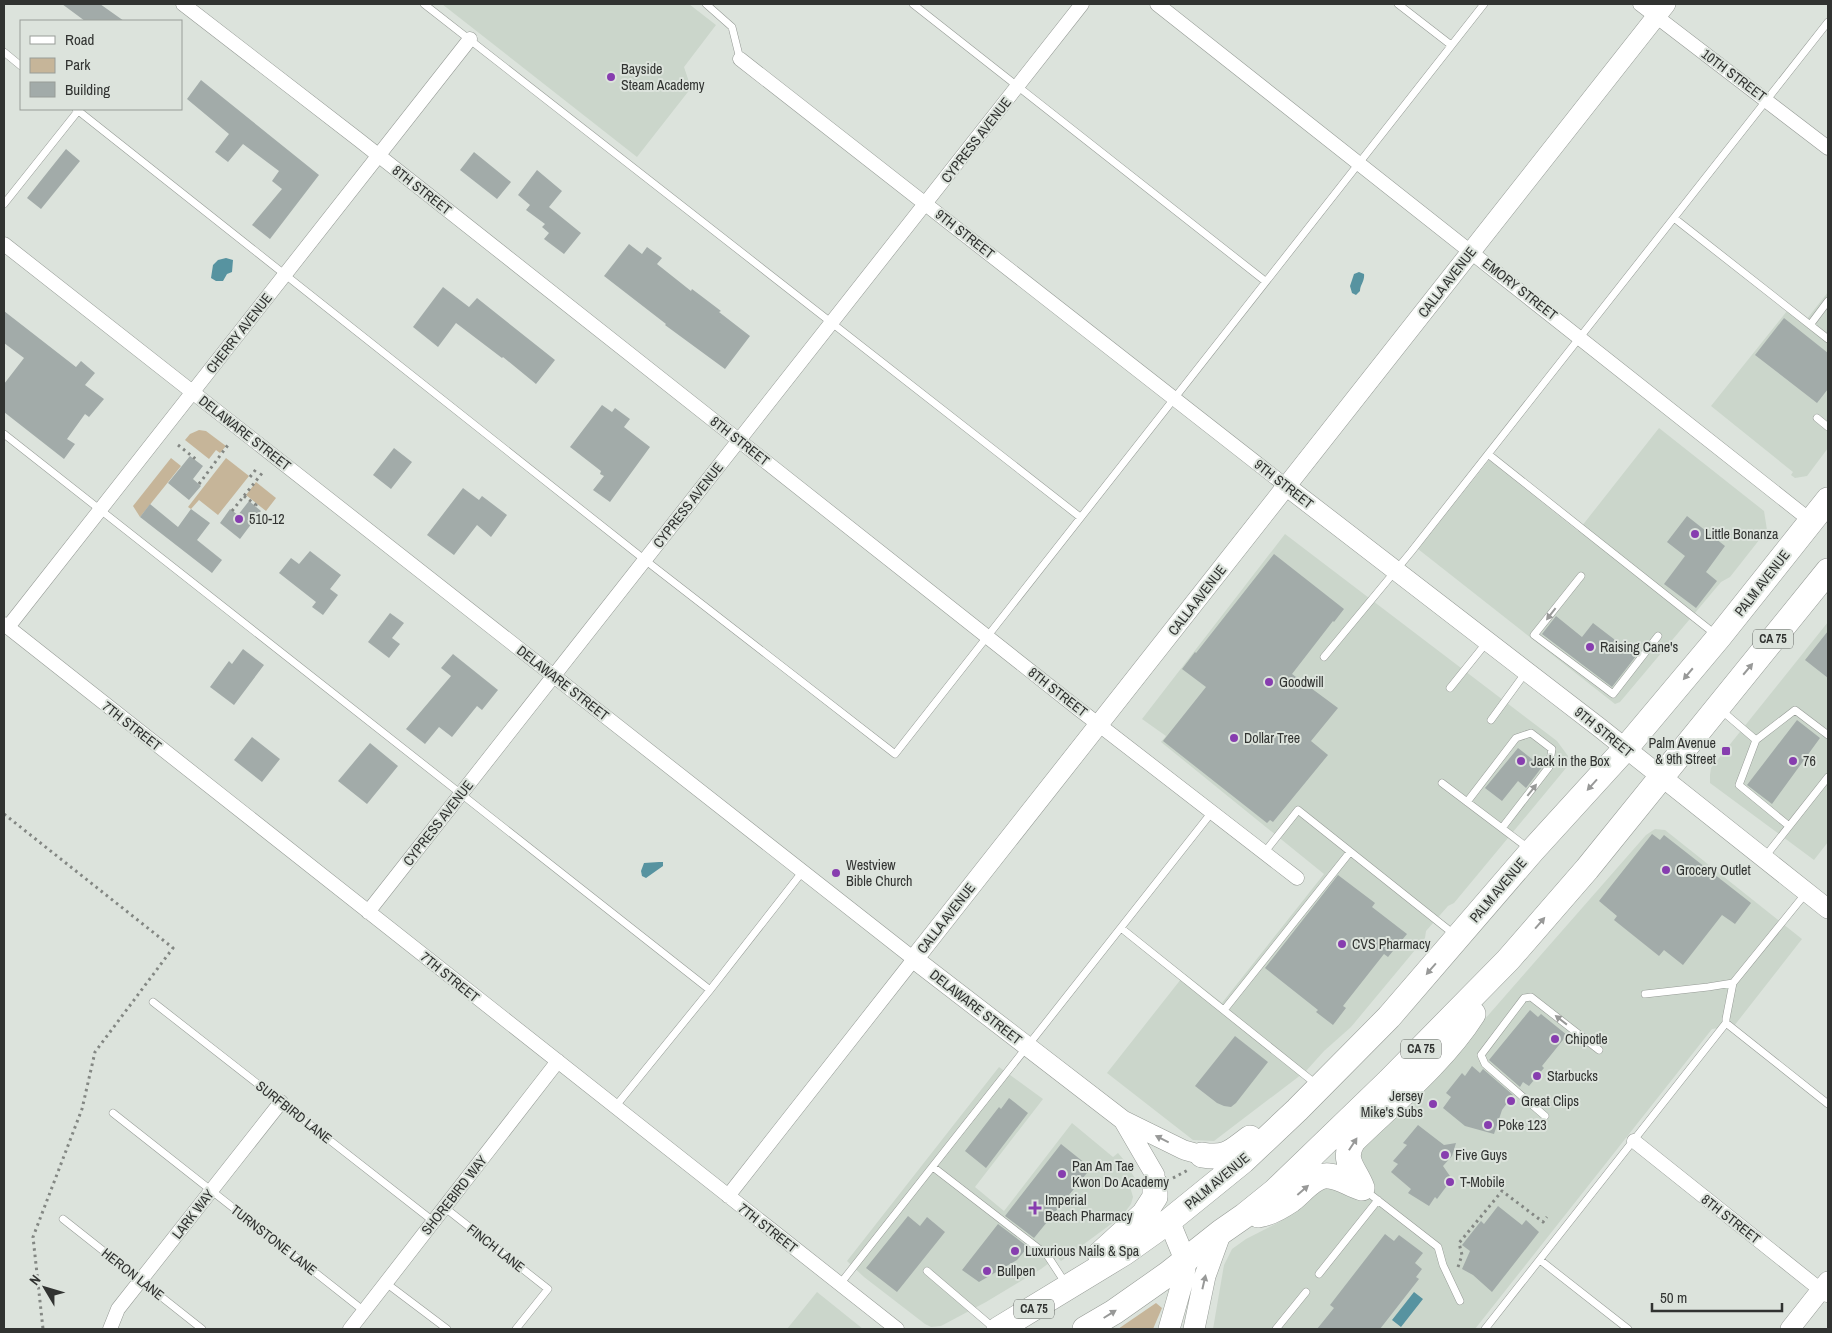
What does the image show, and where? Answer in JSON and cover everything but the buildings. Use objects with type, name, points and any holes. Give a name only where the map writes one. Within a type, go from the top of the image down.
[{"type":"highway","name":"PALM AVENUE","points":[[1169,1221],[1242,1161],[1297,1110],[1389,1017],[1532,851],[1625,749],[1719,637],[1828,500]]},
{"type":"highway","name":"CA 75","points":[[1085,1329],[1128,1303],[1186,1262],[1221,1232],[1275,1191],[1389,1081],[1508,960],[1587,869],[1828,571]]},
{"type":"highway","points":[[1370,1194],[1348,1160],[1349,1149],[1354,1141],[1436,1060],[1462,1031],[1508,960]]},
{"type":"highway","points":[[1196,1162],[1230,1153],[1267,1126],[1297,1110]]},
{"type":"highway","points":[[1244,1216],[1264,1214],[1290,1201],[1313,1181],[1327,1175],[1341,1177],[1352,1186],[1370,1194]]},
{"type":"highway","points":[[1075,1283],[1096,1257],[1144,1214],[1155,1197],[1153,1184]]},
{"type":"highway","name":"CA 75","points":[[997,1329],[1124,1253],[1169,1221]]},
{"type":"main road","points":[[1169,1221],[1186,1262],[1183,1280],[1169,1329]]},
{"type":"main road","points":[[1194,1329],[1205,1276],[1221,1232]]},
{"type":"street","name":"8TH STREET","points":[[183,4],[378,155],[986,636],[1297,878]]},
{"type":"street","name":"CYPRESS AVENUE","points":[[368,912],[1082,4]]},
{"type":"street","name":"EMORY STREET","points":[[1157,4],[1811,521]]},
{"type":"street","name":"10TH STREET","points":[[1640,4],[1661,10],[1767,100],[1828,148]]},
{"type":"street","name":"CALLA AVENUE","points":[[728,1196],[1661,10]]},
{"type":"street","name":"CHERRY AVENUE","points":[[6,626],[101,510],[470,39]]},
{"type":"street","name":"9TH STREET","points":[[740,58],[1286,486],[1527,671],[1828,909]]},
{"type":"street","name":"DELAWARE STREET","points":[[4,244],[914,959],[1123,1120],[1184,1150],[1196,1162]]},
{"type":"street","name":"7TH STREET","points":[[6,626],[897,1329]]},
{"type":"street","name":"SHOREBIRD WAY","points":[[350,1329],[558,1061]]},
{"type":"street","name":"LARK WAY","points":[[110,1329],[118,1308],[281,1102]]},
{"type":"street","name":"DELAWARE STREET","points":[[1123,1120],[1155,1175],[1153,1184]]},
{"type":"street","name":"8TH STREET","points":[[1634,1141],[1826,1289]]},
{"type":"street","points":[[1790,1329],[1826,1289]]},
{"type":"lane","points":[[424,4],[1080,517]]},
{"type":"lane","points":[[706,4],[732,27],[740,58]]},
{"type":"lane","points":[[913,4],[1265,281]]},
{"type":"lane","points":[[1398,4],[1451,45]]},
{"type":"lane","points":[[4,204],[77,110],[645,560],[895,754],[1484,4]]},
{"type":"lane","points":[[1324,657],[1396,570],[1828,22]]},
{"type":"lane","points":[[4,52],[20,65]]},
{"type":"lane","points":[[1674,218],[1828,339]]},
{"type":"lane","points":[[1810,325],[1828,301]]},
{"type":"lane","points":[[1817,418],[1828,427]]},
{"type":"lane","points":[[4,434],[710,990]]},
{"type":"lane","points":[[1488,454],[1719,637]]},
{"type":"lane","points":[[1581,576],[1534,635],[1613,694],[1658,636]]},
{"type":"lane","points":[[1450,688],[1488,641]]},
{"type":"lane","points":[[1491,720],[1527,671]]},
{"type":"lane","points":[[1717,707],[1756,740]]},
{"type":"lane","points":[[1789,826],[1739,785],[1756,740],[1795,710],[1828,735]]},
{"type":"lane","points":[[1467,802],[1516,738],[1531,733],[1552,749],[1549,767],[1502,828]]},
{"type":"lane","points":[[1764,858],[1828,777]]},
{"type":"lane","points":[[1442,783],[1532,851]]},
{"type":"lane","points":[[1264,853],[1298,810],[1458,937]]},
{"type":"lane","points":[[840,1284],[1212,812]]},
{"type":"lane","points":[[1224,1010],[1350,852]]},
{"type":"lane","points":[[615,1107],[803,871]]},
{"type":"lane","points":[[1484,1329],[1726,1023],[1733,983],[1807,892]]},
{"type":"lane","points":[[1121,928],[1319,1086]]},
{"type":"lane","points":[[1645,994],[1733,983]]},
{"type":"lane","points":[[1545,1116],[1485,1064],[1481,1055],[1524,998],[1531,997],[1599,1050]]},
{"type":"lane","name":"SURFBIRD LANE","points":[[154,1002],[433,1221]]},
{"type":"lane","points":[[1726,1023],[1828,1104]]},
{"type":"lane","name":"TURNSTONE LANE","points":[[113,1113],[364,1311]]},
{"type":"lane","points":[[933,1167],[1047,1255],[1075,1283]]},
{"type":"lane","points":[[1319,1274],[1370,1194],[1438,1247],[1443,1265],[1460,1301]]},
{"type":"lane","name":"FINCH LANE","points":[[444,1208],[548,1289],[516,1329]]},
{"type":"lane","name":"HERON LANE","points":[[64,1219],[202,1329]]},
{"type":"lane","points":[[1540,1260],[1628,1329]]},
{"type":"lane","points":[[927,1271],[997,1329]]},
{"type":"lane","points":[[386,1283],[447,1329]]},
{"type":"lane","points":[[1276,1329],[1306,1292]]},
{"type":"path","points":[[178,445],[196,461]]},
{"type":"path","points":[[199,484],[228,445]]},
{"type":"path","points":[[250,477],[257,468]]},
{"type":"path","points":[[232,511],[263,472]]},
{"type":"path","points":[[244,496],[255,506]]},
{"type":"path","points":[[4,814],[173,948],[95,1052],[82,1109],[32,1237],[43,1329]]},
{"type":"path","points":[[1110,1181],[1153,1184],[1196,1162]]},
{"type":"path","points":[[1458,1267],[1462,1255],[1459,1243],[1502,1190],[1543,1222],[1546,1217]]},
{"type":"shaded area","name":"Bayside Steam Academy","points":[[442,4],[689,4],[716,25],[684,67],[691,88],[637,157]]},
{"type":"shaded area","points":[[1828,292],[1828,448],[1807,476],[1795,478],[1791,475],[1793,472],[1711,406],[1787,311],[1803,324]]},
{"type":"shaded area","points":[[1659,428],[1764,511],[1767,530],[1730,577],[1721,582],[1620,702],[1615,704],[1418,549],[1489,460],[1578,531]]},
{"type":"shaded area","points":[[1285,534],[1557,741],[1568,756],[1566,768],[1454,903],[1448,906],[1426,931],[1425,938],[1351,1027],[1324,1051],[1306,1071],[1214,1141],[1193,1140],[1107,1073],[1185,974],[1222,1003],[1324,874],[1161,742],[1166,736],[1142,719]]},
{"type":"shaded area","points":[[1828,622],[1828,842],[1814,860],[1710,783],[1710,775],[1711,768]]},
{"type":"shaded area","points":[[1655,829],[1665,830],[1802,939],[1734,1026],[1712,1029],[1475,1329],[1213,1329],[1224,1265],[1232,1249],[1246,1239],[1281,1221],[1312,1198],[1442,1068],[1646,835]]},
{"type":"shaded area","points":[[999,1067],[1043,1099],[975,1187],[1004,1211],[1072,1123],[1113,1157],[1118,1153],[1123,1159],[1136,1180],[1129,1183],[1133,1197],[1131,1204],[1122,1216],[1061,1261],[1057,1257],[1041,1269],[986,1302],[941,1326],[931,1327],[864,1277],[847,1261]]},
{"type":"shaded area","points":[[817,1292],[863,1329],[787,1329]]},
{"type":"green space","points":[[199,430],[206,431],[226,446],[220,453],[216,450],[209,459],[185,440],[190,434]]},
{"type":"green space","points":[[171,458],[181,466],[140,517],[133,506]]},
{"type":"green space","points":[[226,458],[249,476],[218,515],[199,500],[191,509],[188,507]]},
{"type":"green space","points":[[256,482],[276,498],[266,511],[246,495]]},
{"type":"green space","points":[[1156,1303],[1162,1308],[1153,1329],[1118,1329]]},
{"type":"water","points":[[226,258],[233,260],[232,272],[227,274],[223,281],[216,281],[211,278],[213,265],[218,260]]},
{"type":"water","points":[[1359,272],[1364,274],[1364,276],[1360,291],[1356,295],[1352,293],[1350,286],[1354,274]]},
{"type":"water","points":[[663,862],[663,866],[646,878],[642,876],[641,871],[644,863]]},
{"type":"water","points":[[1414,1292],[1423,1299],[1401,1327],[1392,1320]]},
{"type":"place","name":"Bayside Steam Academy","points":[[611,77]]},
{"type":"place","name":"510-12","points":[[239,519]]},
{"type":"place","name":"Little Bonanza","points":[[1695,534]]},
{"type":"place","name":"Raising Cane's","points":[[1590,647]]},
{"type":"place","name":"Goodwill","points":[[1269,682]]},
{"type":"place","name":"Dollar Tree","points":[[1234,738]]},
{"type":"place","name":"Palm Avenue & 9th Street","points":[[1726,751]]},
{"type":"place","name":"Jack in the Box","points":[[1521,761]]},
{"type":"place","name":"76","points":[[1793,761]]},
{"type":"place","name":"Grocery Outlet","points":[[1666,870]]},
{"type":"place","name":"Westview Bible Church","points":[[836,873]]},
{"type":"place","name":"CVS Pharmacy","points":[[1342,944]]},
{"type":"place","name":"Chipotle","points":[[1555,1039]]},
{"type":"place","name":"Starbucks","points":[[1537,1076]]},
{"type":"place","name":"Great Clips","points":[[1511,1101]]},
{"type":"place","name":"Jersey Mike's Subs","points":[[1433,1104]]},
{"type":"place","name":"Poke 123","points":[[1488,1125]]},
{"type":"place","name":"Five Guys","points":[[1445,1155]]},
{"type":"place","name":"Pan Am Tae Kwon Do Academy","points":[[1062,1174]]},
{"type":"place","name":"T-Mobile","points":[[1450,1182]]},
{"type":"place","name":"Imperial Beach Pharmacy","points":[[1035,1208]]},
{"type":"place","name":"Luxurious Nails & Spa","points":[[1015,1251]]},
{"type":"place","name":"Bullpen","points":[[987,1271]]}]
